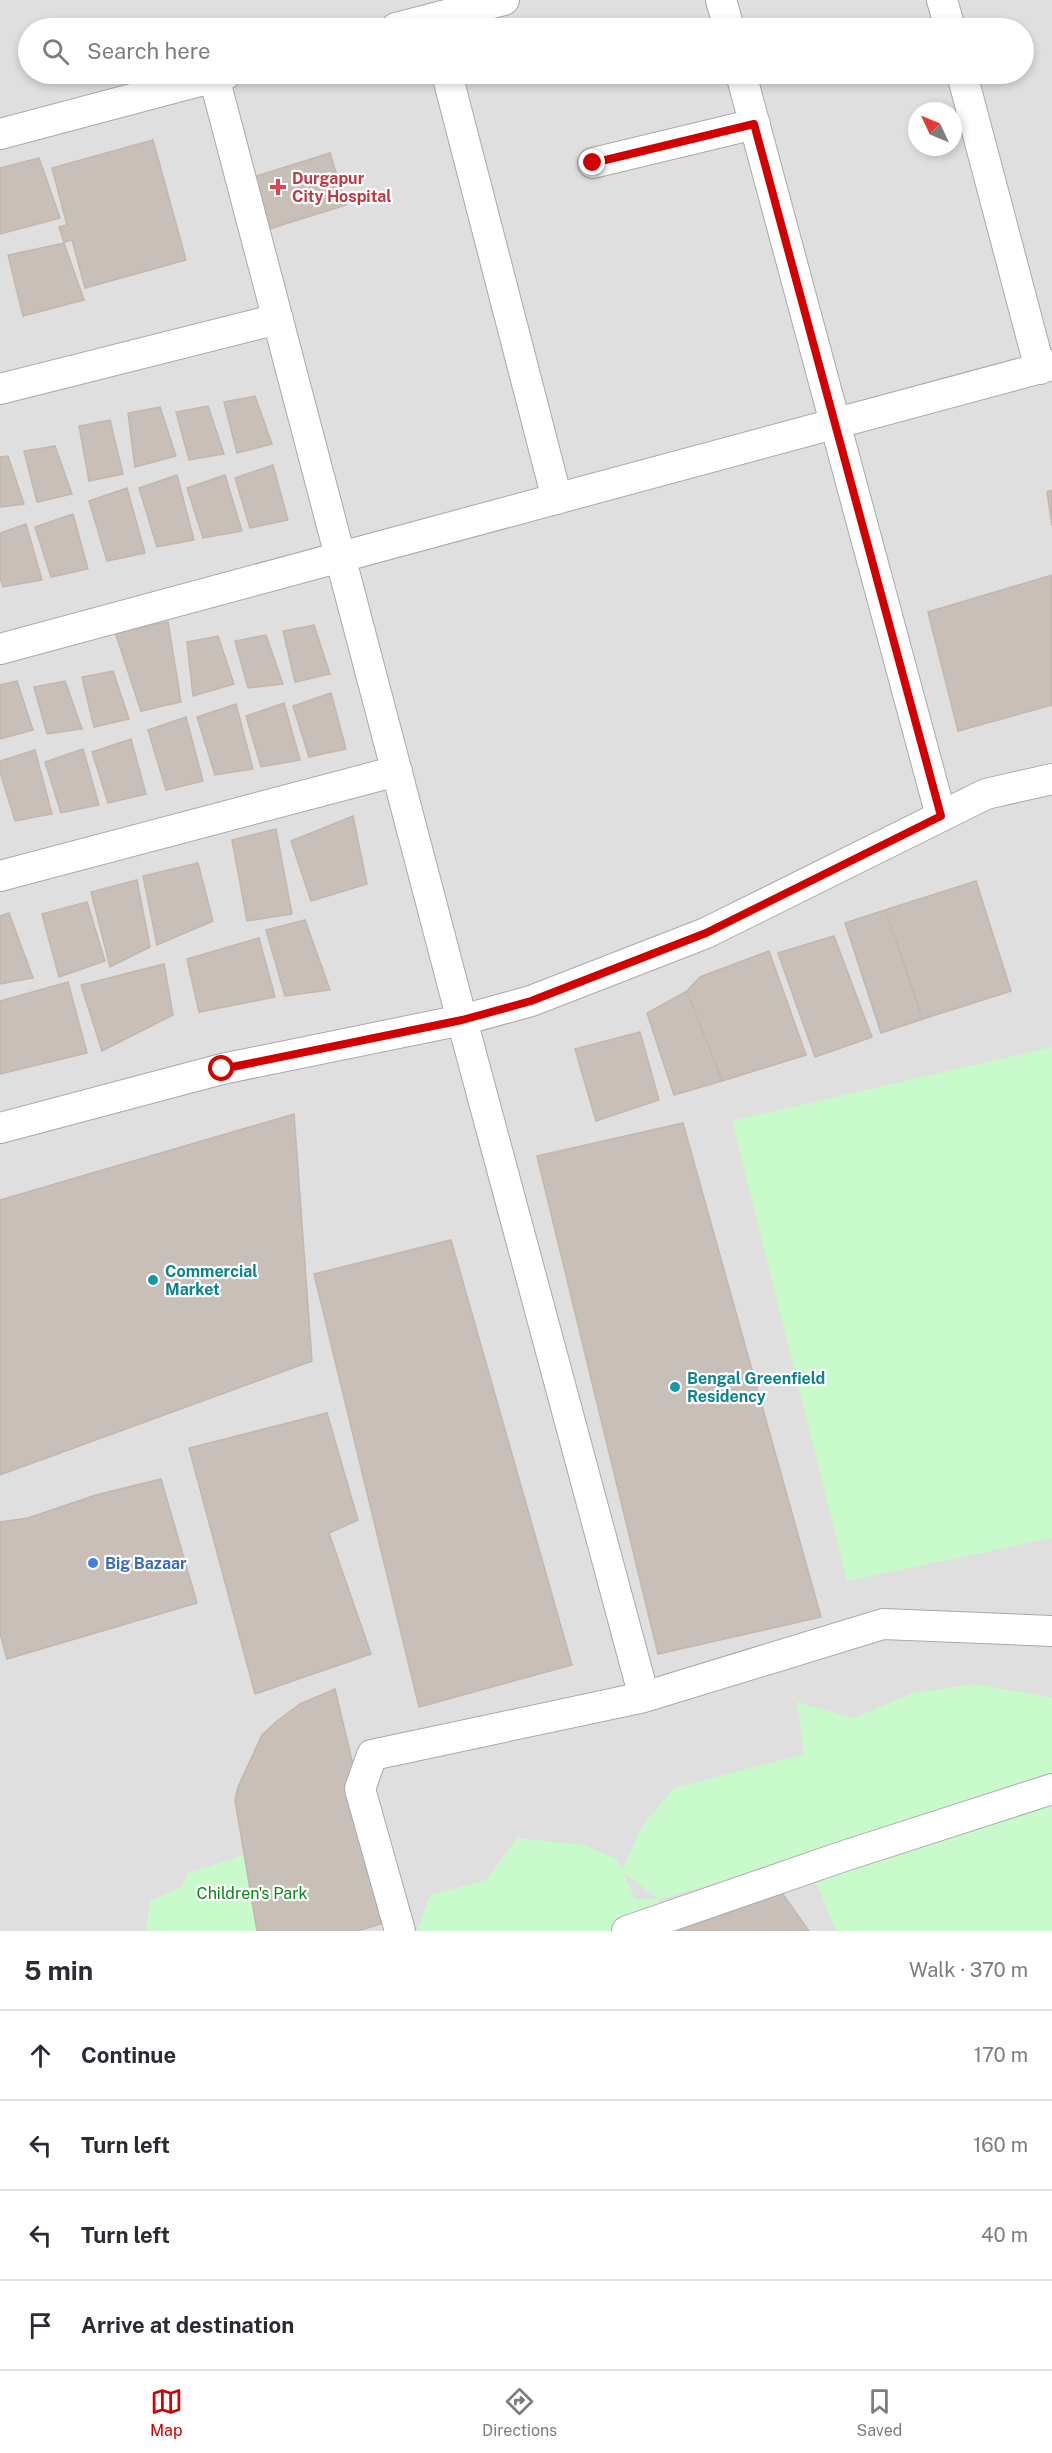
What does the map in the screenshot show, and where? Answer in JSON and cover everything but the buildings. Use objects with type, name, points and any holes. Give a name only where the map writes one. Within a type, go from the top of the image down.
[{"type":"street","points":[[432,16],[504,0]]},
{"type":"street","points":[[722,0],[726,18]]},
{"type":"street","points":[[942,0],[947,18]]},
{"type":"street","points":[[0,134],[186,84]]},
{"type":"street","points":[[222,84],[278,319],[462,1020],[644,1697]]},
{"type":"street","points":[[450,84],[557,499]]},
{"type":"street","points":[[744,84],[941,816]]},
{"type":"street","points":[[0,649],[1046,367],[965,84]]},
{"type":"street","points":[[593,163],[754,124]]},
{"type":"street","points":[[0,389],[278,319]]},
{"type":"street","points":[[0,876],[397,771]]},
{"type":"street","points":[[0,1128],[222,1069],[462,1020],[531,1001],[706,933],[986,794],[1052,779]]},
{"type":"street","points":[[400,1931],[360,1789],[372,1755],[644,1697],[883,1624],[1052,1631]]},
{"type":"street","points":[[627,1931],[841,1857],[1052,1789]]},
{"type":"shaded area","points":[[0,0],[1052,0],[1052,1931],[0,1931]]},
{"type":"green space","points":[[1052,1047],[1052,1538],[847,1581],[732,1121]]},
{"type":"green space","points":[[976,1684],[1052,1698],[1052,1931],[836,1931],[806,1857],[660,1899],[647,1931],[417,1931],[430,1895],[486,1880],[517,1838],[584,1845],[616,1859],[622,1870],[642,1826],[674,1788],[804,1754],[797,1702],[854,1718],[913,1693]],"holes":[[[623,1872],[659,1899],[635,1899]]]},
{"type":"green space","name":"Children's Park","points":[[282,1843],[298,1931],[146,1931],[150,1901],[182,1887],[188,1873]]},
{"type":"place","name":"Durgapur City Hospital","points":[[278,187]]},
{"type":"place","name":"Commercial Market","points":[[153,1280]]},
{"type":"place","name":"Bengal Greenfield Residency","points":[[675,1387]]},
{"type":"place","name":"Big Bazaar","points":[[93,1563]]},
{"type":"route","points":[[222,1069],[462,1020],[531,1001],[706,933],[941,816],[754,124],[593,163]]}]
